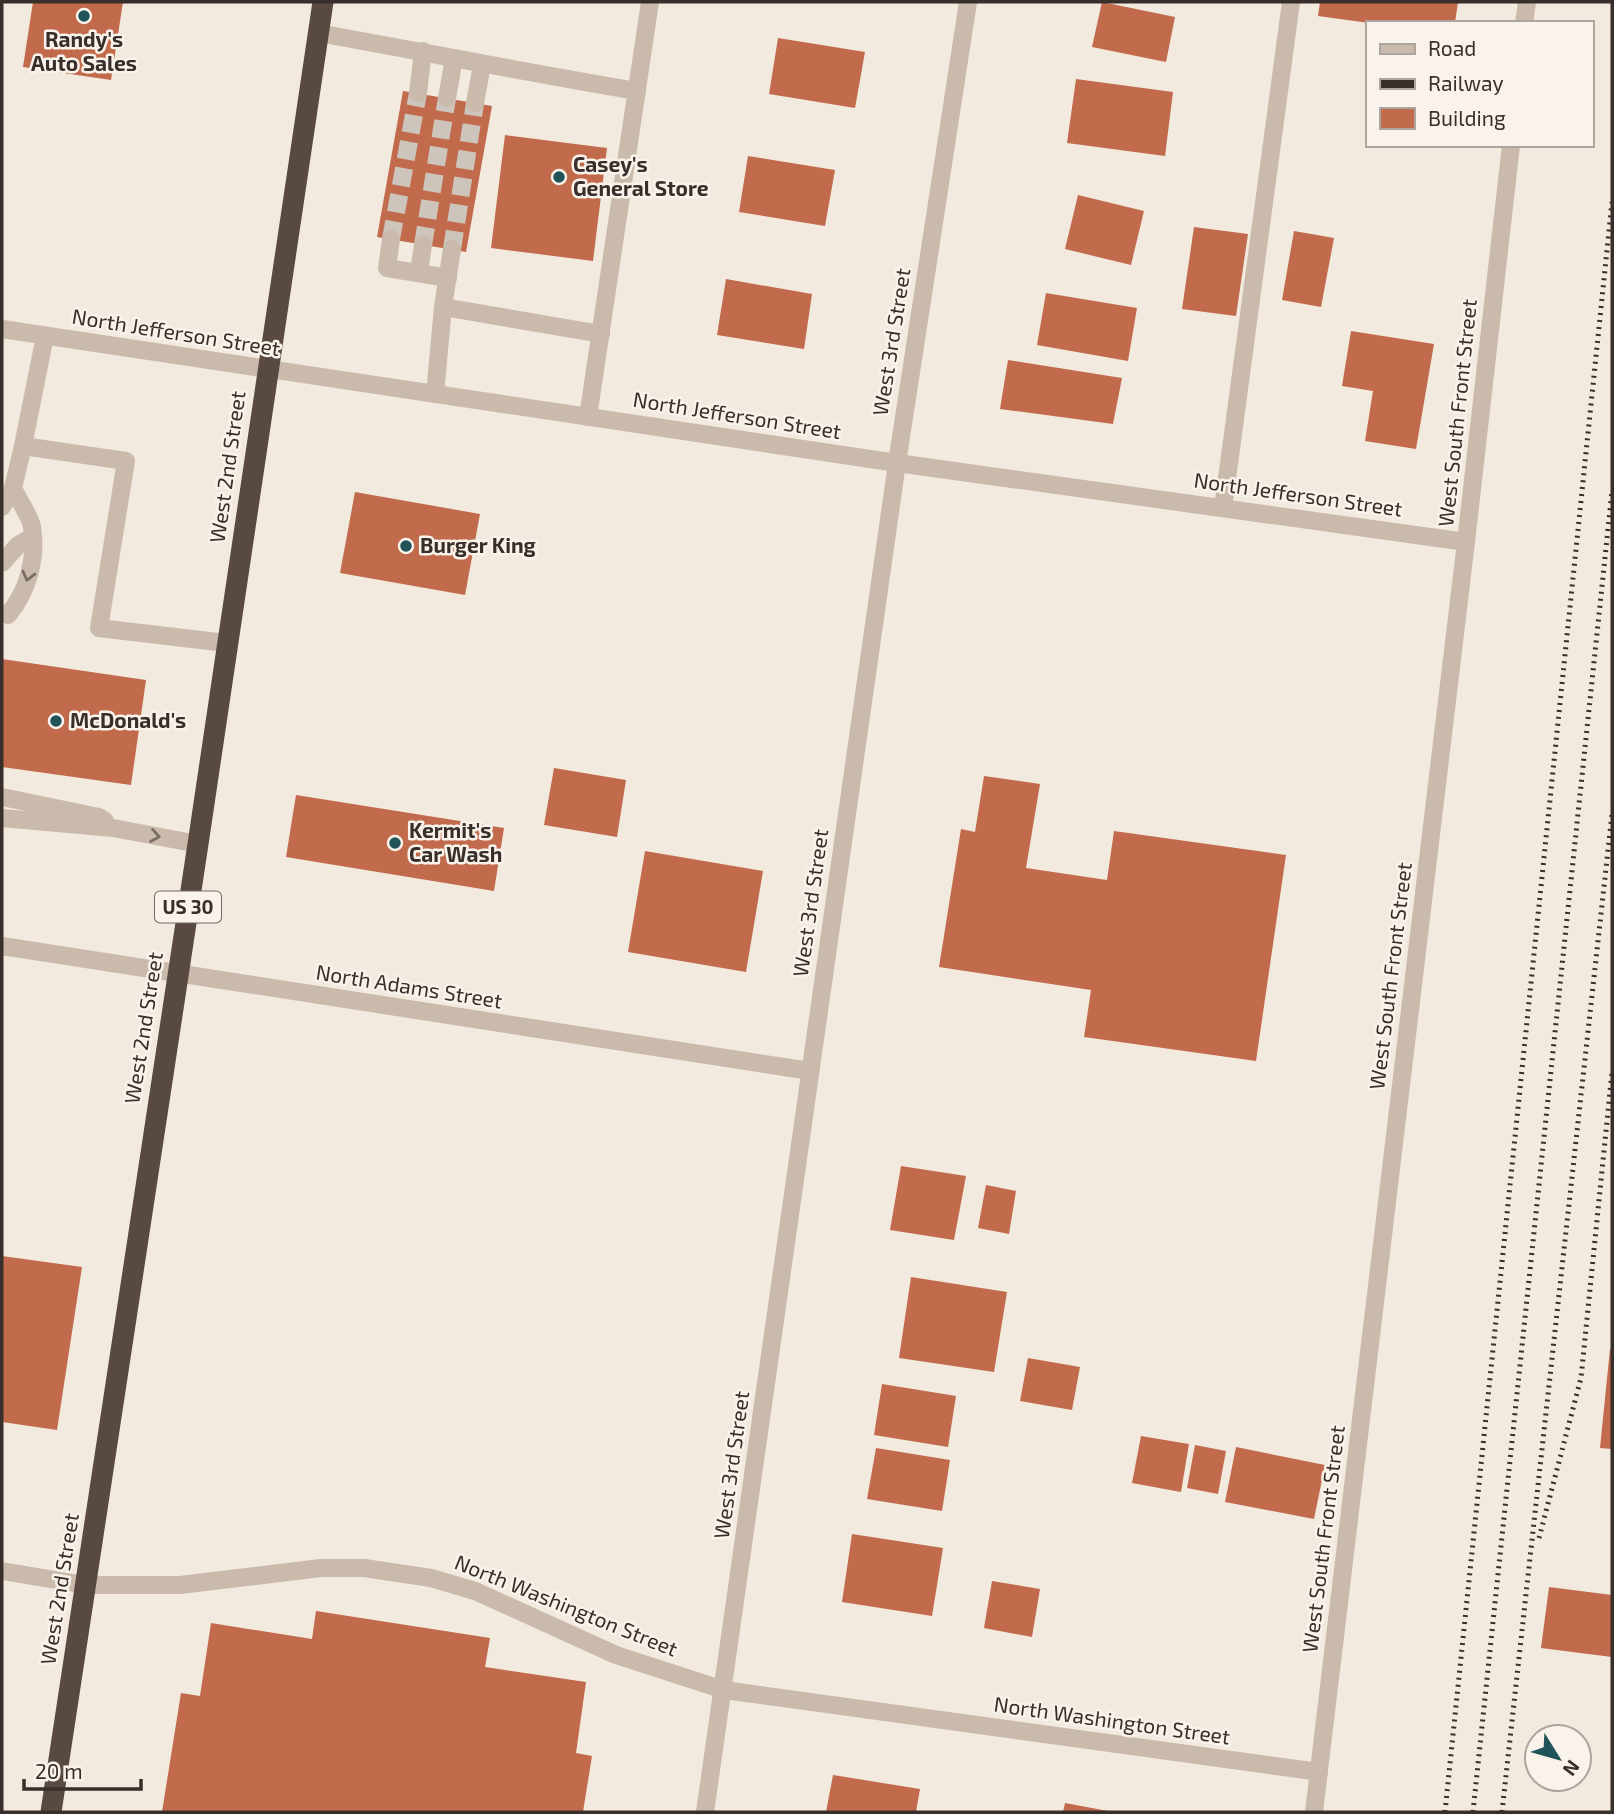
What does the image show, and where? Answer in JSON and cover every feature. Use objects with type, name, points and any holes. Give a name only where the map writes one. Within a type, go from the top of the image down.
[{"type":"highway","name":"West 2nd Street","points":[[51,1812],[323,2]]},
{"type":"street","points":[[588,417],[650,2]]},
{"type":"street","name":"West 3rd Street","points":[[705,1812],[897,463],[968,2]]},
{"type":"street","points":[[1223,508],[1291,2]]},
{"type":"street","points":[[1524,21],[1527,2]]},
{"type":"street","points":[[318,33],[423,51],[482,65],[637,91]]},
{"type":"street","points":[[418,93],[423,51]]},
{"type":"street","points":[[447,98],[454,58]]},
{"type":"street","points":[[475,103],[482,65]]},
{"type":"street","name":"West South Front Street","points":[[1314,1812],[1511,147]]},
{"type":"street","points":[[391,239],[387,268],[448,278]]},
{"type":"street","points":[[419,272],[424,245]]},
{"type":"street","points":[[435,394],[443,307],[452,249]]},
{"type":"street","points":[[443,307],[601,334]]},
{"type":"street","name":"North Jefferson Street","points":[[2,329],[897,463],[1466,542]]},
{"type":"street","points":[[2,507],[13,488],[45,336]]},
{"type":"street","points":[[23,446],[127,461],[99,628],[226,643]]},
{"type":"street","points":[[8,614],[17,604],[27,584],[31,566],[32,525],[13,488]]},
{"type":"street","points":[[2,563],[18,545],[32,537]]},
{"type":"street","points":[[2,797],[99,817],[113,828]]},
{"type":"street","points":[[2,818],[113,828],[198,844]]},
{"type":"street","name":"North Adams Street","points":[[2,946],[810,1071]]},
{"type":"street","name":"North Washington Street","points":[[2,1571],[85,1585],[180,1585],[321,1567],[364,1568],[430,1578],[475,1591],[615,1655],[724,1690],[1319,1772]]},
{"type":"building","points":[[33,2],[123,2],[111,80],[23,67]]},
{"type":"building","points":[[1102,2],[1175,17],[1166,62],[1092,47]]},
{"type":"building","points":[[1320,2],[1458,2],[1455,21],[1366,23],[1318,16]]},
{"type":"building","points":[[778,38],[865,52],[855,108],[769,94]]},
{"type":"building","points":[[1076,79],[1173,92],[1165,156],[1067,143]]},
{"type":"building","points":[[403,91],[492,106],[466,252],[377,237]]},
{"type":"building","points":[[505,135],[607,148],[593,261],[491,248]]},
{"type":"building","points":[[748,156],[835,170],[825,226],[739,212]]},
{"type":"building","points":[[1078,195],[1144,211],[1131,265],[1065,249]]},
{"type":"building","points":[[1194,227],[1248,234],[1236,316],[1182,309]]},
{"type":"building","points":[[1294,231],[1334,238],[1321,307],[1282,300]]},
{"type":"building","points":[[726,279],[812,294],[804,349],[717,335]]},
{"type":"building","points":[[1046,293],[1137,308],[1128,361],[1037,345]]},
{"type":"building","points":[[1351,331],[1434,344],[1416,449],[1365,441],[1373,391],[1342,386]]},
{"type":"building","points":[[1008,360],[1122,378],[1113,424],[1000,409]]},
{"type":"building","points":[[355,492],[480,514],[465,595],[340,573]]},
{"type":"building","points":[[2,659],[146,680],[131,785],[2,767]]},
{"type":"building","points":[[554,768],[626,780],[617,837],[544,825]]},
{"type":"building","points":[[984,776],[1040,784],[1026,868],[1107,880],[1114,831],[1286,855],[1256,1061],[1084,1037],[1091,990],[939,967],[961,829],[975,832]]},
{"type":"building","name":"Kermit's Car Wash","points":[[296,795],[504,828],[494,891],[286,857]]},
{"type":"building","points":[[645,851],[763,871],[746,972],[628,952]]},
{"type":"building","points":[[901,1166],[966,1176],[954,1240],[890,1230]]},
{"type":"building","points":[[986,1185],[1016,1191],[1009,1234],[978,1228]]},
{"type":"building","points":[[2,1256],[82,1267],[57,1430],[2,1422]]},
{"type":"building","points":[[911,1277],[1007,1292],[994,1372],[899,1358]]},
{"type":"building","points":[[1612,1349],[1612,1449],[1600,1448]]},
{"type":"building","points":[[1028,1358],[1080,1367],[1072,1410],[1020,1401]]},
{"type":"building","points":[[882,1384],[956,1396],[948,1447],[874,1435]]},
{"type":"building","points":[[1141,1436],[1189,1444],[1181,1492],[1132,1483]]},
{"type":"building","points":[[1195,1445],[1226,1451],[1218,1494],[1187,1488]]},
{"type":"building","points":[[1236,1447],[1325,1465],[1314,1519],[1225,1502]]},
{"type":"building","points":[[876,1448],[950,1460],[942,1511],[867,1499]]},
{"type":"building","points":[[852,1534],[943,1548],[932,1616],[842,1602]]},
{"type":"building","points":[[992,1581],[1040,1589],[1032,1637],[984,1628]]},
{"type":"building","points":[[1549,1587],[1612,1595],[1612,1657],[1541,1648]]},
{"type":"building","points":[[316,1611],[490,1638],[485,1667],[586,1682],[576,1753],[592,1756],[583,1812],[162,1812],[181,1693],[200,1696],[211,1623],[312,1639]]},
{"type":"building","points":[[833,1775],[920,1789],[916,1812],[826,1812]]},
{"type":"building","points":[[1065,1803],[1108,1811],[1108,1812],[1063,1812]]},
{"type":"tunnel","points":[[391,239],[418,93]]},
{"type":"tunnel","points":[[423,245],[447,98]]},
{"type":"tunnel","points":[[452,249],[475,103]]},
{"type":"railway","points":[[1445,1812],[1612,202]]},
{"type":"railway","points":[[1473,1812],[1612,491]]},
{"type":"railway","points":[[1502,1812],[1612,814]]},
{"type":"railway","points":[[1539,1538],[1581,1378],[1612,1072]]},
{"type":"place","name":"Randy's Auto Sales","points":[[84,16]]},
{"type":"place","name":"Casey's General Store","points":[[559,177]]},
{"type":"place","name":"Burger King","points":[[406,546]]},
{"type":"place","name":"McDonald's","points":[[56,721]]},
{"type":"place","name":"Kermit's Car Wash","points":[[395,843]]}]
